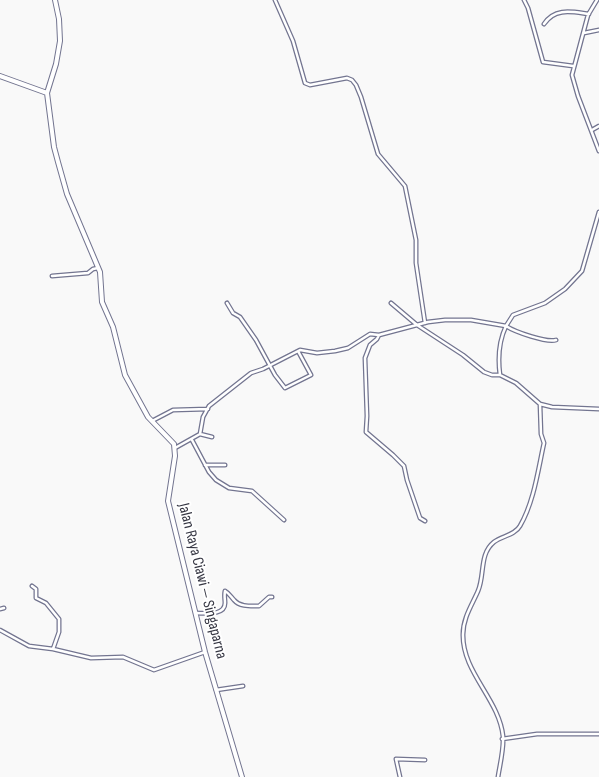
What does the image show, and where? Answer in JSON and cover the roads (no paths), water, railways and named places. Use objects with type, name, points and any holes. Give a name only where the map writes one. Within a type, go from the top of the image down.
[{"type":"main road","points":[[55,0],[59,19],[60,41],[47,93],[54,147],[63,182],[99,268],[102,278],[102,302],[113,327],[125,375],[152,422],[172,440],[175,448]]},
{"type":"main road","points":[[0,76],[47,93]]},
{"type":"main road","name":"Jalan Raya Ciawi — Singaparna","points":[[175,448],[168,501],[205,652],[242,777]]},
{"type":"street","points":[[275,0],[293,40],[305,83],[310,85],[347,78],[352,80],[361,97],[378,154],[405,186],[416,240],[416,263],[424,323]]},
{"type":"street","points":[[524,0],[528,8],[542,62],[574,66]]},
{"type":"street","points":[[597,0],[589,14],[572,79],[599,151]]},
{"type":"street","points":[[544,24],[562,11],[589,14]]},
{"type":"street","points":[[584,33],[599,30]]},
{"type":"street","points":[[592,130],[599,126]]},
{"type":"street","points":[[500,375],[499,356],[502,333],[506,326],[513,315],[545,303],[582,272],[599,212]]},
{"type":"street","points":[[52,276],[88,273],[93,269],[99,268]]},
{"type":"street","points":[[391,302],[417,325],[463,355],[484,372],[500,375],[516,383],[540,404],[552,407],[599,409]]},
{"type":"street","points":[[228,303],[233,313],[240,317],[249,329],[283,387],[287,388],[311,375],[298,351]]},
{"type":"street","points":[[175,448],[200,434],[203,417],[209,406],[251,373],[298,351],[317,353],[335,351],[348,348],[370,334],[379,335],[424,323],[458,319],[506,326],[517,333],[549,341],[556,340]]},
{"type":"street","points":[[379,335],[370,345],[365,358],[366,432],[404,466],[420,518],[425,521]]},
{"type":"street","points":[[498,777],[502,739],[498,718],[465,651],[463,634],[466,616],[480,583],[486,553],[495,541],[520,527],[531,499],[544,442],[541,434],[540,404]]},
{"type":"street","points":[[152,422],[173,410],[208,409]]},
{"type":"street","points":[[200,434],[212,437]]},
{"type":"street","points":[[192,440],[209,472],[224,486],[252,491],[284,520]]},
{"type":"street","points":[[205,464],[225,465]]},
{"type":"street","points":[[32,586],[36,589],[36,598],[46,603],[59,619],[60,628],[53,649]]},
{"type":"street","points":[[196,612],[217,612],[223,609],[225,606],[225,591],[228,592],[235,602],[241,605],[259,606],[269,597],[272,597]]},
{"type":"street","points":[[0,630],[25,645],[91,658],[123,657],[154,670],[205,652]]},
{"type":"street","points":[[216,690],[243,686]]},
{"type":"street","points":[[502,739],[537,734],[599,734]]},
{"type":"street","points":[[400,777],[396,759],[425,760]]}]
